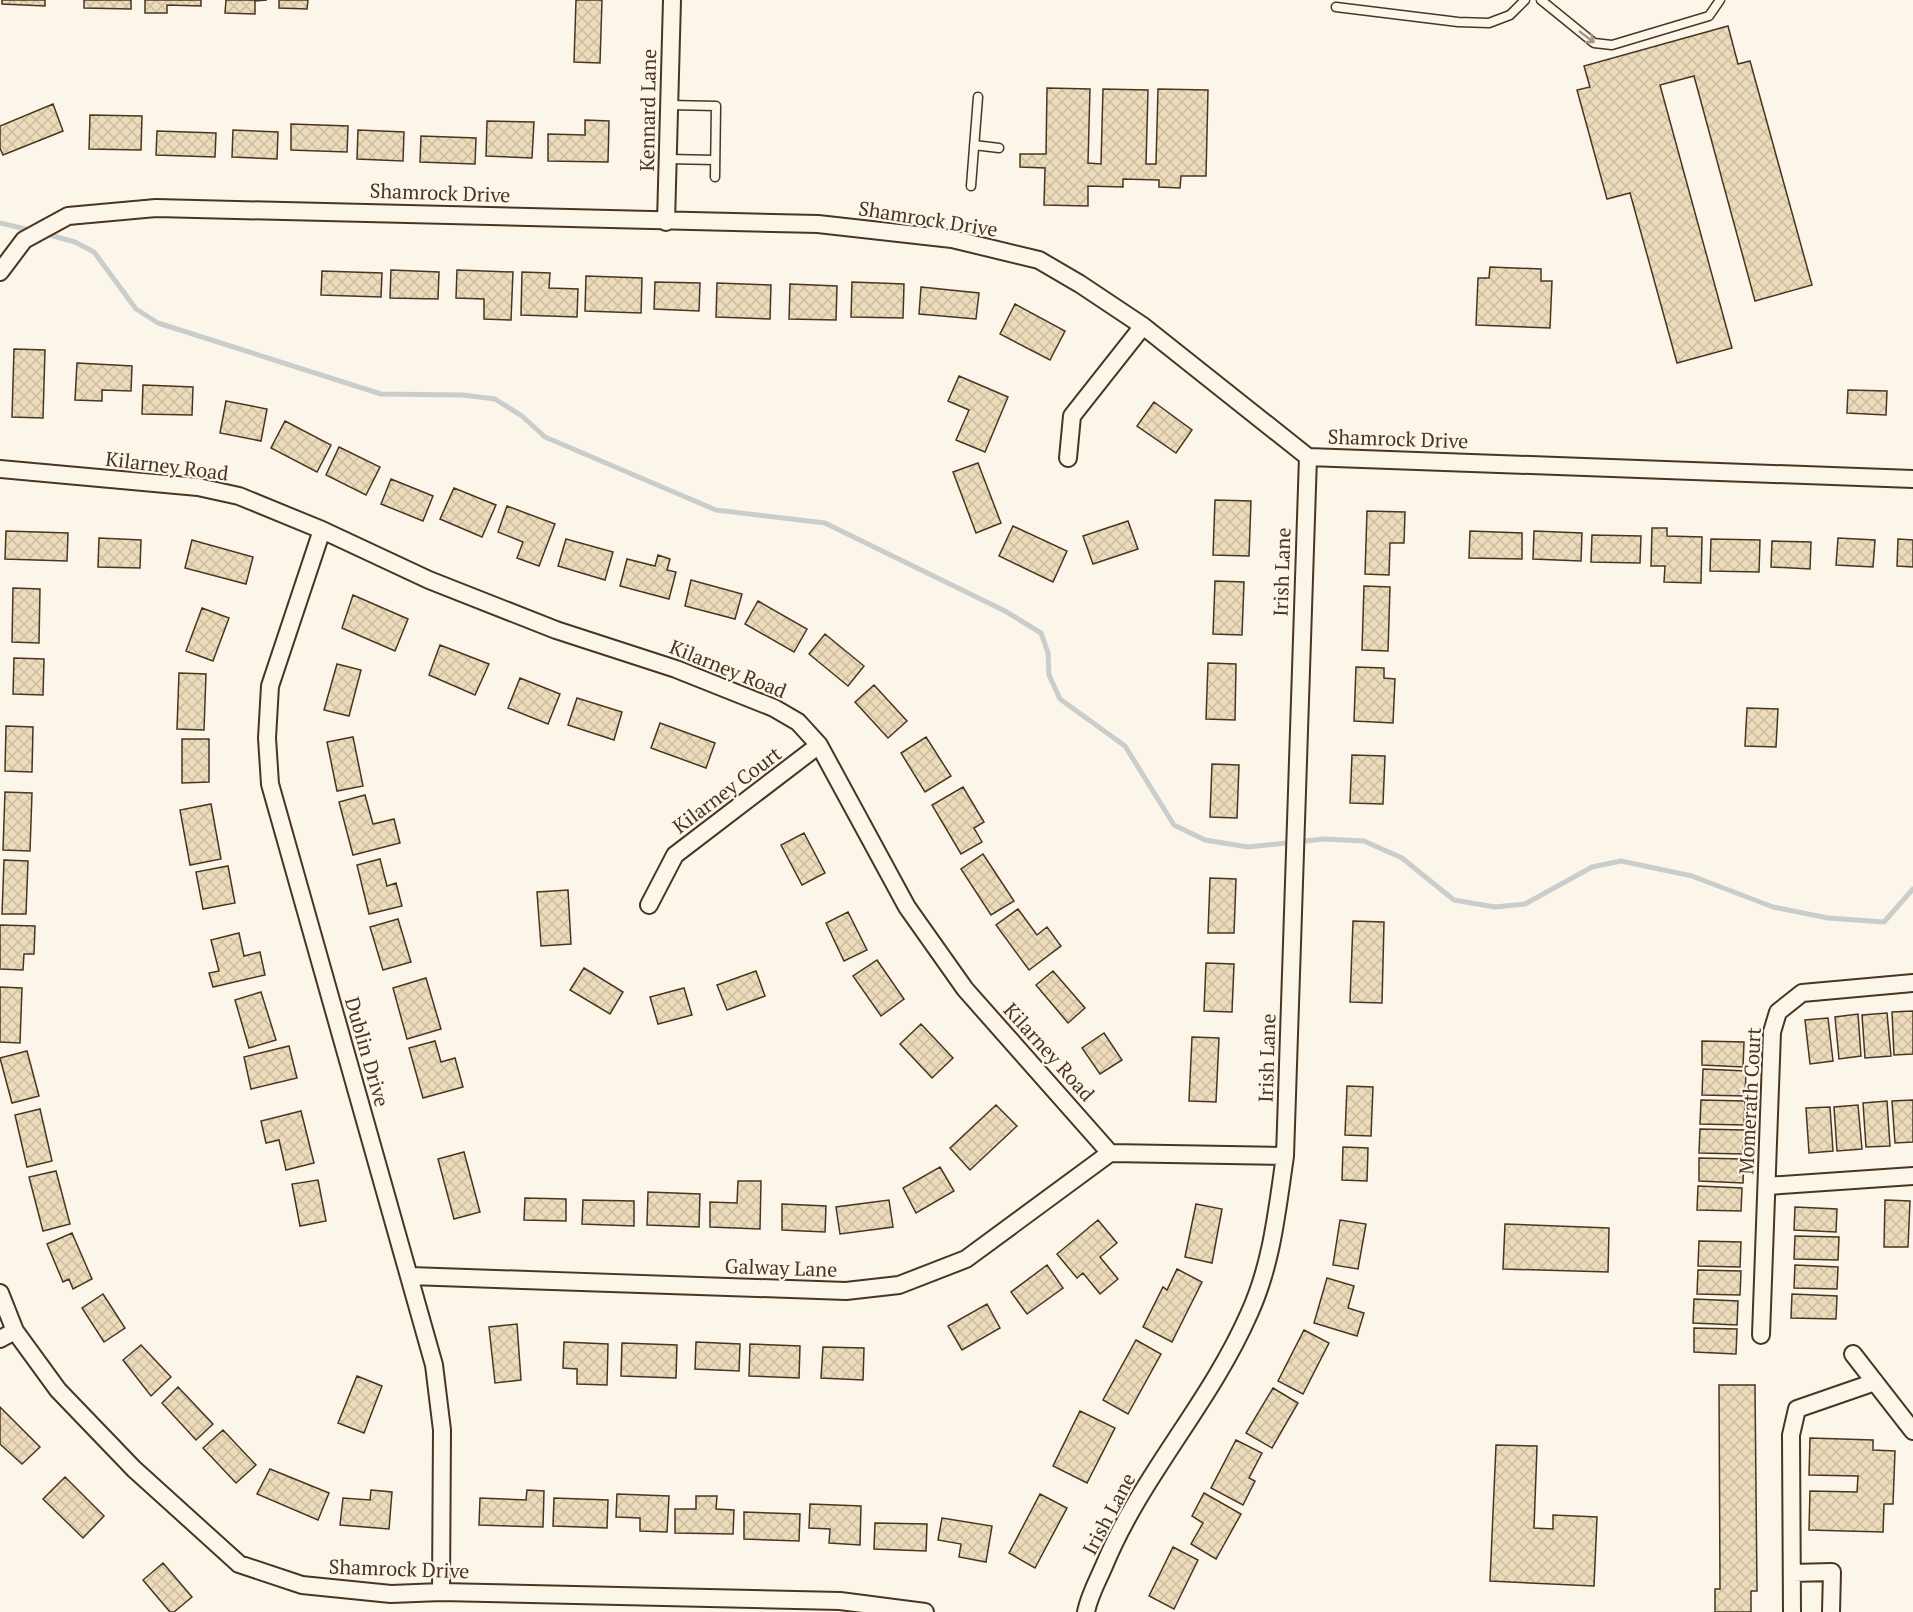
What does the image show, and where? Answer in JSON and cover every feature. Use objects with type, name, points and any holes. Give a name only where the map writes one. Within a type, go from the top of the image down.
[{"type":"street","name":"Kennard Lane","points":[[666,222],[672,0]]},
{"type":"street","name":"Shamrock Drive","points":[[0,272],[24,240],[68,216],[156,208],[818,224],[952,239],[1039,260],[1143,326],[1308,457],[1913,479]]},
{"type":"street","points":[[1068,458],[1072,417],[1143,326]]},
{"type":"street","name":"Irish Lane","points":[[1086,1612],[1118,1533],[1214,1378],[1249,1315],[1266,1272],[1285,1156],[1308,457]]},
{"type":"street","name":"Kilarney Road","points":[[0,469],[198,487],[239,496],[322,530],[429,580],[556,630],[676,669],[774,708],[798,722],[819,745],[907,907],[965,989],[1110,1153]]},
{"type":"street","name":"Dublin Drive","points":[[322,530],[270,686],[267,738],[270,784],[434,1365],[442,1430],[441,1592]]},
{"type":"street","name":"Kilarney Court","points":[[649,905],[675,855],[819,745]]},
{"type":"street","name":"Momerath Court","points":[[1761,1335],[1772,1032],[1778,1012],[1802,993],[1913,983]]},
{"type":"street","points":[[1110,1153],[1285,1156]]},
{"type":"street","name":"Galway Lane","points":[[410,1276],[846,1291],[899,1285],[966,1259],[1110,1153]]},
{"type":"street","points":[[1767,1186],[1913,1176]]},
{"type":"street","name":"Shamrock Drive","points":[[0,1293],[7,1335],[134,1469],[239,1564],[302,1585],[391,1594],[441,1592],[840,1601],[925,1612]]},
{"type":"street","points":[[1853,1354],[1913,1431]]},
{"type":"street","points":[[1792,1612],[1791,1435],[1797,1409],[1875,1382]]},
{"type":"street","points":[[1792,1573],[1832,1572],[1832,1612]]},
{"type":"lane","points":[[1336,7],[1458,22],[1489,23],[1510,15],[1525,0]]},
{"type":"lane","points":[[1541,0],[1594,43],[1612,45],[1709,16],[1720,0]]},
{"type":"lane","points":[[970,186],[978,97]]},
{"type":"lane","points":[[669,105],[716,106],[715,177]]},
{"type":"lane","points":[[974,146],[999,148]]},
{"type":"lane","points":[[668,159],[715,160]]},
{"type":"building","points":[[2,0],[45,0],[45,6],[2,4]]},
{"type":"building","points":[[84,0],[131,0],[131,9],[84,8]]},
{"type":"building","points":[[145,0],[201,0],[201,6],[167,5],[167,13],[145,13]]},
{"type":"building","points":[[226,0],[267,0],[255,1],[255,14],[225,13]]},
{"type":"building","points":[[279,0],[308,0],[307,9],[279,8]]},
{"type":"building","points":[[576,0],[602,0],[600,63],[574,62]]},
{"type":"building","points":[[1728,26],[1738,64],[1750,61],[1812,285],[1755,301],[1694,76],[1660,85],[1732,348],[1677,363],[1630,193],[1607,199],[1577,90],[1590,87],[1584,66]]},
{"type":"building","points":[[1047,88],[1090,89],[1088,163],[1101,164],[1103,89],[1148,90],[1146,164],[1156,164],[1158,89],[1208,90],[1206,176],[1181,176],[1180,188],[1159,187],[1159,180],[1123,179],[1123,187],[1088,186],[1088,206],[1044,205],[1045,168],[1020,167],[1020,154],[1046,154]]},
{"type":"building","points":[[53,104],[63,131],[3,155],[0,148],[0,126]]},
{"type":"building","points":[[90,115],[142,116],[141,150],[89,149]]},
{"type":"building","points":[[585,120],[609,121],[608,162],[548,161],[548,134],[585,135]]},
{"type":"building","points":[[487,121],[534,122],[532,158],[486,156]]},
{"type":"building","points":[[291,124],[348,126],[347,152],[291,150]]},
{"type":"building","points":[[233,130],[278,132],[277,159],[232,157]]},
{"type":"building","points":[[358,130],[404,132],[403,161],[357,159]]},
{"type":"building","points":[[157,131],[216,133],[215,157],[156,155]]},
{"type":"building","points":[[421,136],[476,138],[475,164],[420,162]]},
{"type":"building","points":[[1490,267],[1541,269],[1541,281],[1552,281],[1550,328],[1476,325],[1478,278],[1489,278]]},
{"type":"building","points":[[391,270],[439,272],[438,299],[390,298]]},
{"type":"building","points":[[457,270],[513,272],[511,320],[484,319],[484,299],[456,298]]},
{"type":"building","points":[[322,271],[382,273],[381,297],[321,295]]},
{"type":"building","points":[[522,272],[550,273],[549,288],[578,289],[577,317],[521,315]]},
{"type":"building","points":[[586,276],[642,278],[641,313],[585,311]]},
{"type":"building","points":[[655,282],[700,283],[699,311],[654,309]]},
{"type":"building","points":[[852,282],[904,284],[903,318],[851,317]]},
{"type":"building","points":[[717,283],[771,285],[770,319],[716,317]]},
{"type":"building","points":[[790,284],[837,286],[836,320],[789,319]]},
{"type":"building","points":[[921,287],[979,293],[976,319],[919,314]]},
{"type":"building","points":[[1015,304],[1065,331],[1050,360],[1000,334]]},
{"type":"building","points":[[14,349],[45,350],[43,418],[12,417]]},
{"type":"building","points":[[77,363],[132,366],[131,391],[102,390],[102,401],[75,400]]},
{"type":"building","points":[[959,376],[1008,397],[985,452],[956,440],[969,410],[948,401]]},
{"type":"building","points":[[143,385],[193,387],[192,415],[142,414]]},
{"type":"building","points":[[1848,390],[1887,391],[1886,415],[1847,413]]},
{"type":"building","points":[[226,401],[267,409],[261,441],[220,433]]},
{"type":"building","points":[[1154,402],[1192,430],[1176,453],[1137,426]]},
{"type":"building","points":[[285,421],[331,445],[317,472],[271,448]]},
{"type":"building","points":[[339,447],[380,467],[366,495],[326,475]]},
{"type":"building","points":[[978,463],[1001,523],[976,533],[953,472]]},
{"type":"building","points":[[391,479],[433,496],[423,521],[381,504]]},
{"type":"building","points":[[454,488],[496,505],[482,537],[440,519]]},
{"type":"building","points":[[1215,500],[1251,501],[1249,556],[1213,555]]},
{"type":"building","points":[[507,506],[555,524],[539,566],[517,558],[523,542],[498,532]]},
{"type":"building","points":[[1367,511],[1405,512],[1404,543],[1390,543],[1389,575],[1365,574]]},
{"type":"building","points":[[1128,521],[1138,549],[1093,564],[1083,536]]},
{"type":"building","points":[[1013,526],[1067,551],[1053,582],[999,556]]},
{"type":"building","points":[[1652,528],[1667,528],[1667,536],[1702,537],[1701,583],[1664,582],[1665,566],[1651,566]]},
{"type":"building","points":[[6,531],[68,533],[67,561],[5,559]]},
{"type":"building","points":[[1470,531],[1522,533],[1522,559],[1469,558]]},
{"type":"building","points":[[1534,531],[1582,533],[1581,561],[1533,559]]},
{"type":"building","points":[[1592,535],[1641,536],[1640,563],[1591,562]]},
{"type":"building","points":[[99,538],[141,540],[140,568],[98,567]]},
{"type":"building","points":[[1838,538],[1875,540],[1873,567],[1836,565]]},
{"type":"building","points":[[566,539],[613,552],[605,580],[558,566]]},
{"type":"building","points":[[1711,539],[1760,540],[1759,572],[1710,571]]},
{"type":"building","points":[[1898,539],[1913,540],[1913,567],[1897,566]]},
{"type":"building","points":[[192,540],[253,557],[246,584],[185,568]]},
{"type":"building","points":[[1772,541],[1811,542],[1810,569],[1771,567]]},
{"type":"building","points":[[658,555],[670,559],[667,570],[676,572],[669,599],[620,586],[627,559],[655,566]]},
{"type":"building","points":[[691,580],[742,594],[735,619],[685,606]]},
{"type":"building","points":[[1215,581],[1244,582],[1242,635],[1213,634]]},
{"type":"building","points":[[1364,586],[1390,587],[1388,651],[1362,650]]},
{"type":"building","points":[[13,588],[40,589],[39,643],[12,642]]},
{"type":"building","points":[[353,595],[408,619],[395,651],[342,628]]},
{"type":"building","points":[[758,601],[807,629],[794,652],[745,624]]},
{"type":"building","points":[[202,608],[229,618],[213,661],[186,651]]},
{"type":"building","points":[[825,634],[864,666],[848,686],[809,654]]},
{"type":"building","points":[[440,645],[489,664],[475,695],[429,675]]},
{"type":"building","points":[[14,658],[44,659],[43,695],[13,694]]},
{"type":"building","points":[[1208,663],[1236,664],[1235,720],[1206,719]]},
{"type":"building","points":[[337,664],[361,670],[349,716],[324,710]]},
{"type":"building","points":[[1356,667],[1384,668],[1384,678],[1395,679],[1393,723],[1354,721]]},
{"type":"building","points":[[179,673],[206,674],[204,730],[177,729]]},
{"type":"building","points":[[520,678],[560,694],[548,724],[508,708]]},
{"type":"building","points":[[874,685],[907,721],[888,738],[855,702]]},
{"type":"building","points":[[577,698],[622,712],[614,740],[568,725]]},
{"type":"building","points":[[1747,708],[1778,709],[1776,747],[1745,746]]},
{"type":"building","points":[[660,723],[715,743],[706,768],[651,748]]},
{"type":"building","points":[[6,726],[33,727],[32,772],[5,771]]},
{"type":"building","points":[[353,737],[363,786],[337,791],[327,742]]},
{"type":"building","points":[[926,737],[951,776],[925,792],[901,753]]},
{"type":"building","points":[[182,739],[209,739],[209,782],[182,783]]},
{"type":"building","points":[[1352,755],[1385,756],[1383,804],[1350,803]]},
{"type":"building","points":[[1212,764],[1239,765],[1237,818],[1210,817]]},
{"type":"building","points":[[963,787],[984,822],[974,828],[982,842],[961,854],[932,805]]},
{"type":"building","points":[[5,792],[32,793],[30,851],[3,850]]},
{"type":"building","points":[[365,795],[373,824],[394,819],[400,843],[353,855],[339,802]]},
{"type":"building","points":[[211,804],[221,859],[190,865],[180,810]]},
{"type":"building","points":[[804,833],[825,873],[802,885],[781,845]]},
{"type":"building","points":[[983,854],[1014,901],[991,915],[961,869]]},
{"type":"building","points":[[380,859],[387,886],[396,883],[402,906],[369,914],[357,865]]},
{"type":"building","points":[[4,860],[28,861],[26,914],[2,914]]},
{"type":"building","points":[[228,866],[235,903],[203,909],[196,872]]},
{"type":"building","points":[[1210,878],[1236,879],[1234,933],[1208,933]]},
{"type":"building","points":[[568,890],[571,944],[541,946],[537,892]]},
{"type":"building","points":[[1018,909],[1037,935],[1047,927],[1061,946],[1029,970],[996,925]]},
{"type":"building","points":[[848,912],[867,950],[844,961],[826,923]]},
{"type":"building","points":[[398,919],[411,962],[383,970],[370,927]]},
{"type":"building","points":[[1353,921],[1384,922],[1382,1003],[1350,1002]]},
{"type":"building","points":[[0,925],[35,926],[34,954],[24,954],[23,970],[0,969]]},
{"type":"building","points":[[239,933],[244,956],[260,952],[265,975],[213,987],[209,973],[219,971],[211,940]]},
{"type":"building","points":[[877,960],[904,999],[881,1016],[853,976]]},
{"type":"building","points":[[1206,963],[1234,964],[1232,1012],[1204,1011]]},
{"type":"building","points":[[584,968],[623,992],[610,1014],[570,990]]},
{"type":"building","points":[[756,971],[765,996],[727,1010],[717,985]]},
{"type":"building","points":[[1053,971],[1085,1008],[1068,1023],[1036,985]]},
{"type":"building","points":[[426,978],[441,1029],[407,1039],[393,988]]},
{"type":"building","points":[[0,987],[22,988],[20,1043],[0,1042]]},
{"type":"building","points":[[684,988],[692,1015],[658,1024],[650,997]]},
{"type":"building","points":[[261,992],[276,1040],[249,1048],[235,1000]]},
{"type":"building","points":[[1913,1011],[1913,1054],[1894,1055],[1892,1012]]},
{"type":"building","points":[[1887,1013],[1891,1056],[1865,1058],[1862,1015]]},
{"type":"building","points":[[1858,1014],[1861,1056],[1839,1059],[1835,1017]]},
{"type":"building","points":[[1828,1018],[1833,1061],[1810,1064],[1805,1020]]},
{"type":"building","points":[[921,1024],[953,1058],[932,1078],[900,1044]]},
{"type":"building","points":[[1104,1033],[1122,1060],[1100,1074],[1082,1048]]},
{"type":"building","points":[[1192,1037],[1219,1038],[1216,1102],[1189,1101]]},
{"type":"building","points":[[435,1041],[441,1062],[455,1058],[463,1087],[423,1098],[409,1048]]},
{"type":"building","points":[[1702,1041],[1744,1042],[1743,1067],[1702,1065]]},
{"type":"building","points":[[289,1046],[297,1078],[251,1089],[244,1057]]},
{"type":"building","points":[[27,1051],[39,1096],[12,1103],[0,1058]]},
{"type":"building","points":[[1703,1069],[1746,1071],[1745,1096],[1702,1095]]},
{"type":"building","points":[[1347,1086],[1373,1087],[1371,1136],[1345,1135]]},
{"type":"building","points":[[1701,1100],[1745,1101],[1744,1125],[1700,1124]]},
{"type":"building","points":[[1913,1100],[1913,1142],[1895,1143],[1892,1101]]},
{"type":"building","points":[[1887,1101],[1890,1146],[1866,1147],[1863,1103]]},
{"type":"building","points":[[996,1105],[1017,1126],[970,1170],[950,1148]]},
{"type":"building","points":[[1858,1105],[1862,1149],[1837,1151],[1834,1107]]},
{"type":"building","points":[[1830,1107],[1833,1151],[1809,1153],[1806,1108]]},
{"type":"building","points":[[40,1109],[52,1161],[27,1167],[15,1115]]},
{"type":"building","points":[[301,1111],[314,1163],[286,1170],[279,1140],[266,1143],[261,1121]]},
{"type":"building","points":[[1700,1129],[1744,1130],[1743,1154],[1699,1153]]},
{"type":"building","points":[[1343,1147],[1368,1148],[1367,1181],[1342,1180]]},
{"type":"building","points":[[464,1152],[480,1212],[454,1219],[438,1159]]},
{"type":"building","points":[[1699,1158],[1744,1159],[1743,1183],[1699,1181]]},
{"type":"building","points":[[940,1167],[954,1191],[916,1213],[903,1188]]},
{"type":"building","points":[[56,1171],[70,1224],[43,1231],[29,1177]]},
{"type":"building","points":[[318,1180],[326,1221],[300,1226],[292,1184]]},
{"type":"building","points":[[738,1181],[761,1181],[760,1229],[710,1227],[710,1202],[737,1203]]},
{"type":"building","points":[[1698,1186],[1742,1188],[1741,1211],[1697,1210]]},
{"type":"building","points":[[648,1192],[700,1194],[699,1227],[647,1225]]},
{"type":"building","points":[[525,1198],[566,1199],[566,1221],[524,1220]]},
{"type":"building","points":[[583,1200],[634,1201],[634,1226],[582,1224]]},
{"type":"building","points":[[889,1200],[893,1227],[840,1234],[836,1207]]},
{"type":"building","points":[[1885,1200],[1910,1201],[1908,1247],[1884,1247]]},
{"type":"building","points":[[782,1204],[826,1206],[825,1232],[782,1230]]},
{"type":"building","points":[[1196,1204],[1222,1209],[1212,1263],[1185,1257]]},
{"type":"building","points":[[1795,1207],[1837,1209],[1836,1232],[1794,1230]]},
{"type":"building","points":[[1098,1220],[1117,1243],[1100,1257],[1118,1279],[1100,1294],[1083,1273],[1077,1278],[1057,1254]]},
{"type":"building","points":[[1340,1220],[1366,1224],[1358,1269],[1333,1265]]},
{"type":"building","points":[[1505,1224],[1609,1228],[1608,1272],[1503,1269]]},
{"type":"building","points":[[72,1233],[92,1279],[73,1289],[69,1279],[63,1282],[47,1244]]},
{"type":"building","points":[[1795,1236],[1839,1237],[1838,1260],[1794,1259]]},
{"type":"building","points":[[1699,1241],[1741,1242],[1740,1267],[1698,1266]]},
{"type":"building","points":[[1047,1265],[1063,1288],[1027,1314],[1011,1292]]},
{"type":"building","points":[[1795,1265],[1838,1267],[1837,1289],[1794,1288]]},
{"type":"building","points":[[1177,1269],[1202,1282],[1172,1342],[1143,1327],[1163,1287],[1167,1290]]},
{"type":"building","points":[[1698,1270],[1741,1271],[1740,1295],[1697,1294]]},
{"type":"building","points":[[1327,1278],[1354,1286],[1348,1308],[1364,1313],[1357,1336],[1314,1323]]},
{"type":"building","points":[[103,1294],[125,1328],[104,1342],[82,1308]]},
{"type":"building","points":[[1792,1294],[1837,1296],[1836,1319],[1791,1318]]},
{"type":"building","points":[[1694,1299],[1738,1301],[1737,1325],[1693,1323]]},
{"type":"building","points":[[987,1304],[1000,1328],[962,1350],[948,1326]]},
{"type":"building","points":[[517,1324],[521,1380],[495,1383],[489,1327]]},
{"type":"building","points":[[1694,1328],[1737,1329],[1736,1354],[1694,1352]]},
{"type":"building","points":[[1304,1330],[1329,1343],[1303,1394],[1278,1381]]},
{"type":"building","points":[[1136,1340],[1161,1354],[1128,1414],[1103,1400]]},
{"type":"building","points":[[564,1342],[608,1344],[607,1385],[577,1384],[577,1369],[563,1368]]},
{"type":"building","points":[[696,1342],[740,1344],[739,1371],[695,1369]]},
{"type":"building","points":[[622,1343],[677,1345],[676,1378],[621,1376]]},
{"type":"building","points":[[750,1344],[800,1346],[799,1378],[749,1376]]},
{"type":"building","points":[[141,1345],[171,1377],[151,1396],[123,1360]]},
{"type":"building","points":[[823,1347],[864,1348],[863,1380],[821,1378]]},
{"type":"building","points":[[357,1376],[382,1386],[364,1433],[338,1423]]},
{"type":"building","points":[[1719,1385],[1755,1385],[1757,1591],[1751,1591],[1751,1612],[1715,1612],[1715,1589],[1720,1589]]},
{"type":"building","points":[[178,1387],[213,1424],[196,1440],[162,1403]]},
{"type":"building","points":[[1273,1388],[1298,1403],[1272,1448],[1246,1433]]},
{"type":"building","points":[[0,1407],[40,1447],[22,1464],[0,1444]]},
{"type":"building","points":[[1080,1411],[1115,1428],[1087,1483],[1053,1466]]},
{"type":"building","points":[[223,1430],[256,1465],[236,1483],[203,1448]]},
{"type":"building","points":[[1810,1438],[1873,1440],[1873,1450],[1895,1451],[1893,1504],[1884,1504],[1883,1532],[1809,1530],[1810,1491],[1857,1492],[1858,1476],[1809,1475]]},
{"type":"building","points":[[1236,1440],[1262,1453],[1249,1478],[1255,1481],[1243,1505],[1211,1488]]},
{"type":"building","points":[[1496,1445],[1537,1446],[1534,1528],[1553,1529],[1553,1515],[1597,1517],[1594,1586],[1490,1581]]},
{"type":"building","points":[[270,1469],[329,1493],[318,1520],[257,1494]]},
{"type":"building","points":[[65,1477],[104,1516],[83,1538],[43,1499]]},
{"type":"building","points":[[371,1490],[392,1492],[389,1529],[340,1525],[343,1498],[370,1500]]},
{"type":"building","points":[[527,1490],[544,1491],[543,1527],[479,1525],[480,1498],[526,1500]]},
{"type":"building","points":[[1204,1493],[1241,1514],[1216,1559],[1191,1544],[1203,1523],[1192,1516]]},
{"type":"building","points":[[617,1494],[669,1496],[667,1532],[640,1531],[640,1518],[616,1517]]},
{"type":"building","points":[[1040,1494],[1067,1508],[1035,1568],[1009,1553]]},
{"type":"building","points":[[696,1496],[717,1496],[716,1509],[734,1510],[733,1534],[675,1533],[675,1509],[696,1509]]},
{"type":"building","points":[[554,1498],[608,1500],[607,1528],[553,1526]]},
{"type":"building","points":[[810,1504],[861,1506],[860,1545],[829,1543],[830,1529],[809,1528]]},
{"type":"building","points":[[744,1512],[800,1514],[799,1541],[744,1539]]},
{"type":"building","points":[[942,1518],[992,1526],[986,1562],[959,1557],[961,1544],[938,1540]]},
{"type":"building","points":[[875,1523],[927,1524],[926,1551],[874,1549]]},
{"type":"building","points":[[1173,1547],[1198,1560],[1174,1609],[1149,1596]]},
{"type":"building","points":[[163,1563],[192,1597],[174,1612],[170,1612],[143,1580]]},
{"type":"waterway","points":[[0,223],[34,231]]},
{"type":"waterway","points":[[46,234],[75,242],[94,252],[136,309],[158,323],[381,394],[463,395],[495,399],[522,416],[545,437],[716,510],[825,523],[1005,611],[1041,633],[1048,653],[1049,675],[1060,699],[1125,746],[1174,825],[1205,840],[1248,847],[1324,839],[1364,841],[1402,858],[1454,900],[1495,907],[1525,904],[1592,867],[1621,861],[1692,876],[1773,907],[1828,918],[1884,922],[1913,889]]}]
